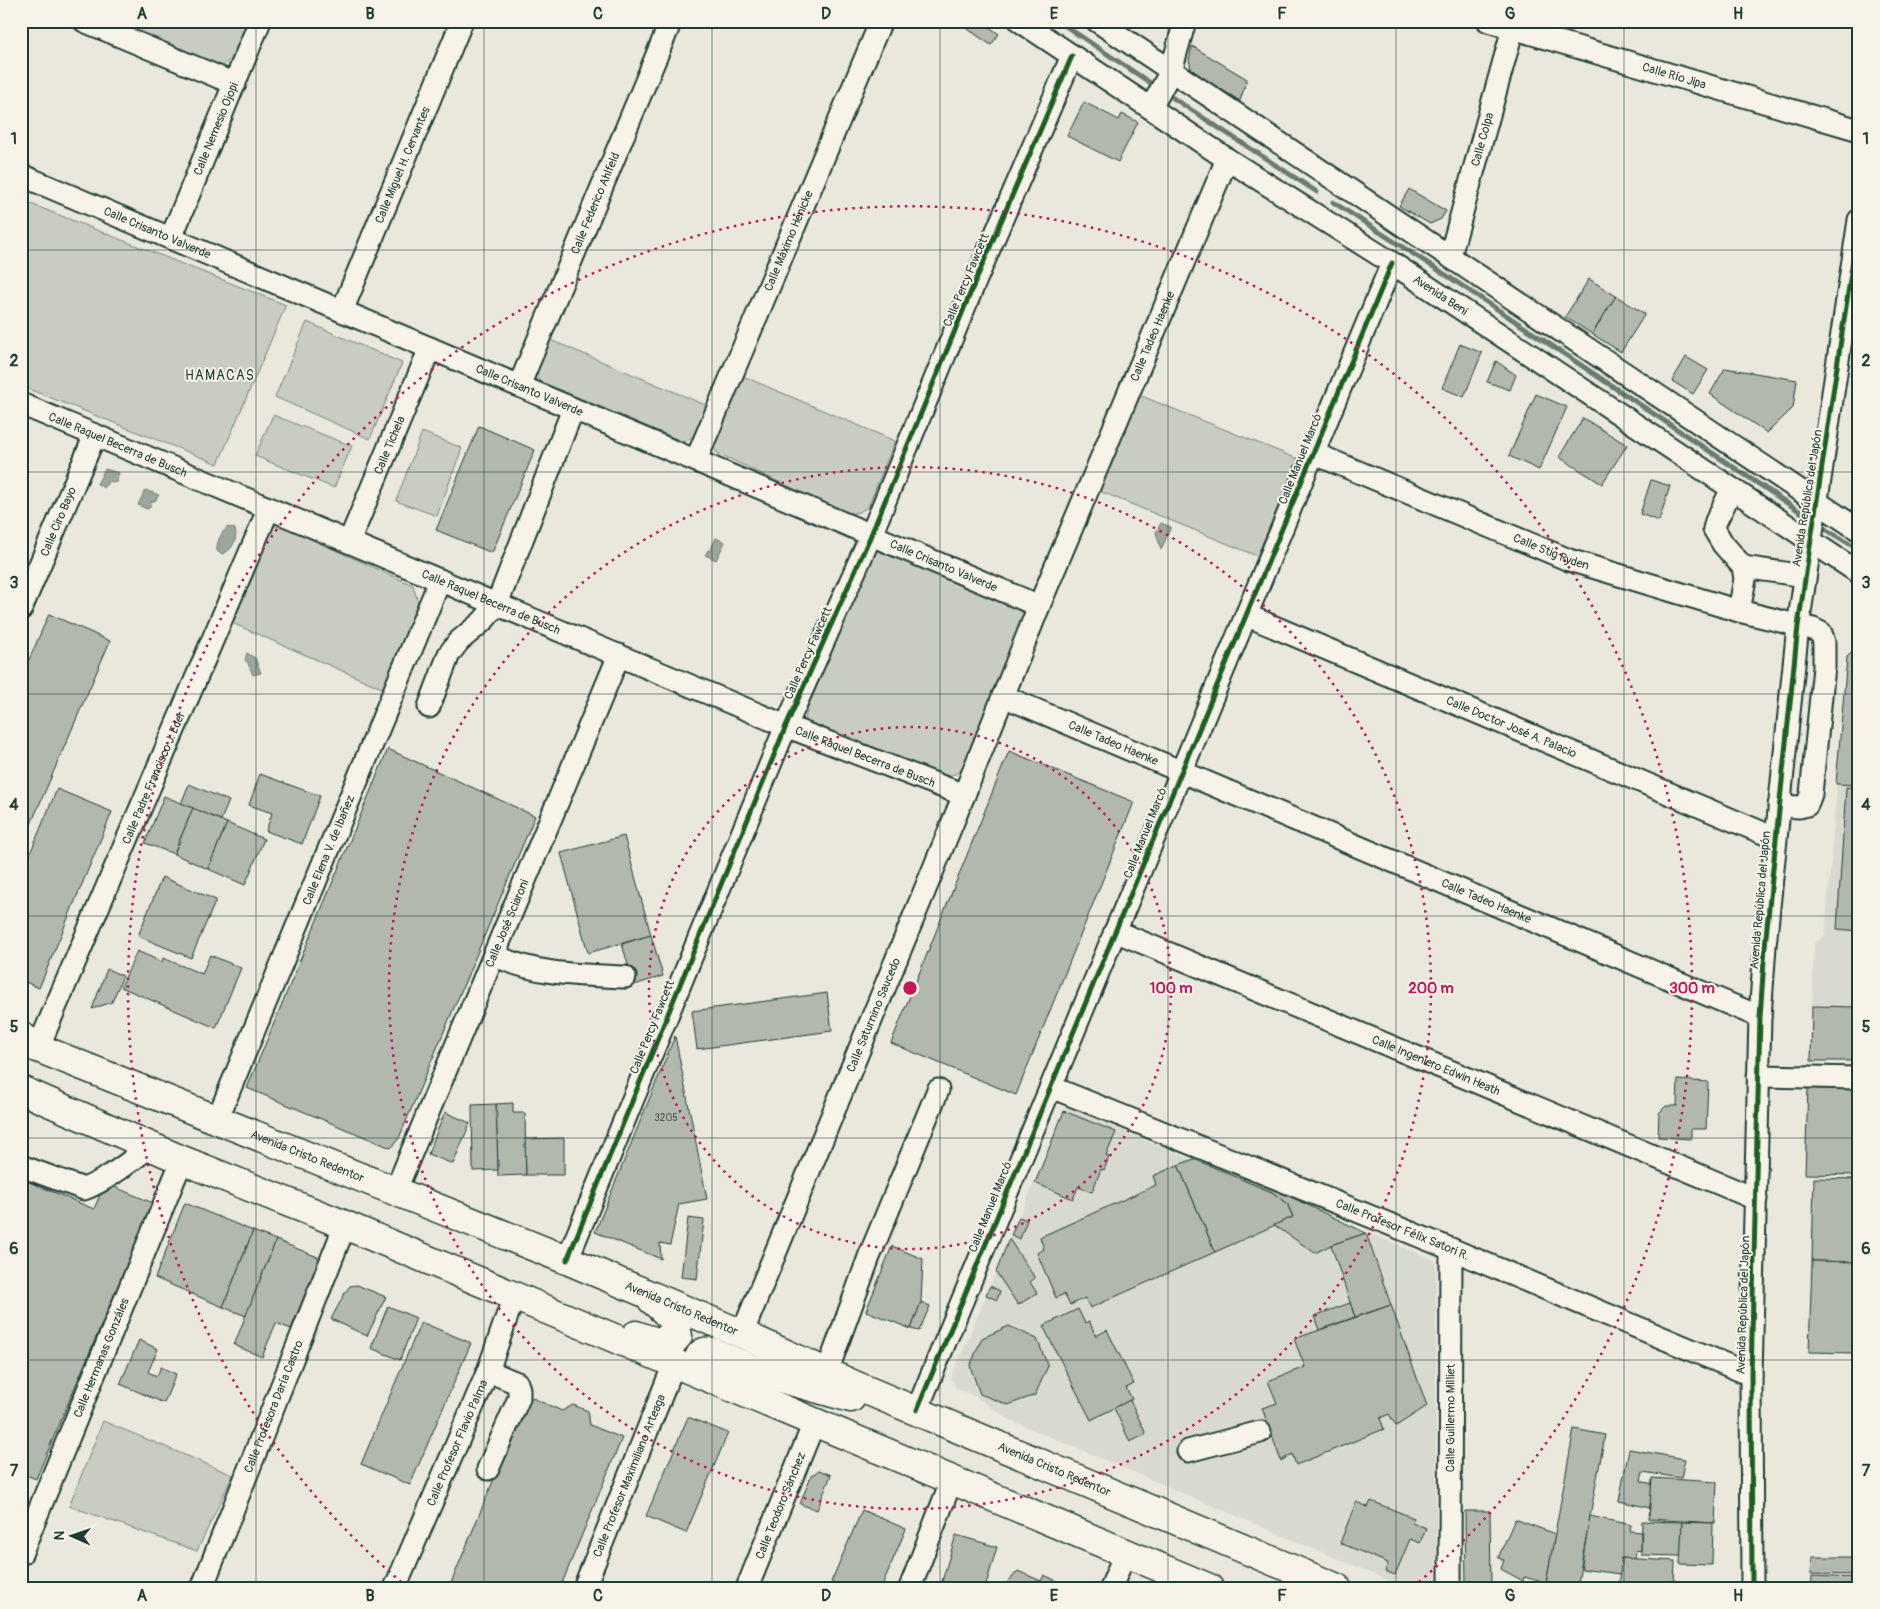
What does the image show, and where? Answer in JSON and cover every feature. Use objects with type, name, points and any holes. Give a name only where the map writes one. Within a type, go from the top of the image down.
[{"type":"main road","name":"Avenida Cristo Redentor","points":[[27,1042],[567,1260],[906,1406],[1338,1588]]},
{"type":"main road","points":[[22,1094],[345,1225],[1209,1588]]},
{"type":"main road","points":[[488,1285],[513,1289],[578,1311],[647,1340],[672,1343],[678,1336],[675,1323],[664,1310],[644,1293]]},
{"type":"main road","points":[[731,1388],[704,1373],[698,1365],[701,1353],[713,1352],[762,1373],[850,1398],[906,1406]]},
{"type":"street","points":[[84,21],[235,84]]},
{"type":"street","name":"Calle Nemesio Ojopi","points":[[171,238],[260,21]]},
{"type":"street","name":"Calle Miguel H. Cervantes","points":[[342,311],[462,21]]},
{"type":"street","name":"Calle Federico Ahlfeld","points":[[519,386],[671,21]]},
{"type":"street","name":"Calle Máximo Henicke","points":[[696,460],[881,21]]},
{"type":"street","name":"Avenida Beni","points":[[1020,21],[1227,159],[1392,263],[1859,573]]},
{"type":"street","points":[[1097,21],[1450,256],[1815,504],[1859,530]]},
{"type":"street","points":[[1151,108],[1171,71],[1185,21]]},
{"type":"street","name":"Calle Río Jipa","points":[[1488,21],[1514,25],[1859,130]]},
{"type":"street","name":"Calle Colpa","points":[[1450,256],[1514,25]]},
{"type":"street","name":"Calle Percy Fawcett","points":[[567,1260],[786,726],[871,535],[976,280],[1072,56]]},
{"type":"street","name":"Calle Tadeo Haenke","points":[[1227,159],[1038,606],[1003,696],[1760,1017]]},
{"type":"street","name":"Calle Crisanto Valverde","points":[[21,174],[1038,606]]},
{"type":"street","name":"Avenida República del Japón","points":[[1752,1588],[1751,1375],[1760,1017],[1775,838],[1798,626],[1859,220]]},
{"type":"street","name":"Calle Manuel Marcó","points":[[906,1406],[1051,1087],[1392,263]]},
{"type":"street","name":"Calle Tichela","points":[[349,542],[430,348]]},
{"type":"street","name":"Calle Raquel Becerra de Busch","points":[[21,404],[786,726],[964,794]]},
{"type":"street","points":[[429,707],[449,654],[459,641],[483,621],[497,604],[574,409]]},
{"type":"street","name":"Calle Ciro Bayo","points":[[21,608],[95,435]]},
{"type":"street","name":"Calle Stig Ryden","points":[[1313,453],[1569,560],[1740,611],[1813,629],[1821,633],[1824,642],[1824,668],[1811,794],[1807,805],[1800,807],[1779,806]]},
{"type":"street","points":[[1732,489],[1714,529],[1723,544],[1743,567],[1745,579],[1740,611]]},
{"type":"street","name":"Calle Padre Francisco J. Eder","points":[[27,1042],[269,508]]},
{"type":"street","points":[[1743,567],[1805,576]]},
{"type":"street","name":"Calle Elena V. de Ibañez","points":[[217,1120],[440,580]]},
{"type":"street","name":"Calle Doctor José A. Palacio","points":[[1246,615],[1775,838]]},
{"type":"street","name":"Calle José Sciaroni","points":[[395,1192],[618,655]]},
{"type":"street","name":"Calle Saturnino Saucedo","points":[[742,1334],[1003,696]]},
{"type":"street","name":"Calle Ingeniero Edwin Heath","points":[[1116,931],[1756,1199]]},
{"type":"street","points":[[494,955],[520,966],[536,970],[625,977]]},
{"type":"street","points":[[1758,1076],[1859,1078]]},
{"type":"street","name":"Calle Profesor Félix Satori R.","points":[[1051,1087],[1451,1249],[1751,1375]]},
{"type":"street","points":[[827,1372],[869,1257],[938,1090]]},
{"type":"street","points":[[21,1166],[84,1189],[116,1172],[150,1146]]},
{"type":"street","name":"Calle Hermanas Gonzáles","points":[[21,1554],[182,1160]]},
{"type":"street","name":"Calle Profesora Daría Castro","points":[[202,1588],[345,1225]]},
{"type":"street","name":"Calle Guillermo Milliet","points":[[1450,1588],[1451,1249]]},
{"type":"street","name":"Calle Profesor Flavio Palma","points":[[395,1588],[488,1371],[514,1296]]},
{"type":"street","name":"Calle Profesor Maximiliano Arteaga","points":[[584,1588],[674,1364]]},
{"type":"street","points":[[488,1371],[517,1383],[519,1389],[519,1398],[488,1469]]},
{"type":"street","name":"Calle Teodoro Sánchez","points":[[747,1588],[814,1423]]},
{"type":"street","points":[[1188,1451],[1260,1432]]},
{"type":"street","points":[[910,1588],[952,1480]]},
{"type":"street","points":[[1111,1588],[1125,1553]]},
{"type":"shaded area","points":[[145,21],[247,21],[232,58],[223,66],[214,66],[139,37]]},
{"type":"shaded area","points":[[21,200],[286,305],[218,464],[21,386]]},
{"type":"shaded area","points":[[307,322],[402,363],[370,439],[275,397]]},
{"type":"shaded area","points":[[548,339],[708,406],[697,432],[684,442],[541,382],[536,376],[536,367]]},
{"type":"shaded area","points":[[740,375],[895,441],[868,507],[859,512],[847,514],[717,453],[712,444]]},
{"type":"shaded area","points":[[1139,395],[1298,459],[1257,556],[1097,490]]},
{"type":"shaded area","points":[[273,415],[352,446],[334,488],[255,456]]},
{"type":"shaded area","points":[[422,432],[462,448],[437,516],[396,501]]},
{"type":"shaded area","points":[[105,469],[119,473],[116,483],[109,481],[104,488],[97,484]]},
{"type":"shaded area","points":[[145,490],[159,495],[147,509],[138,505]]},
{"type":"shaded area","points":[[1161,523],[1171,527],[1161,550],[1156,532]]},
{"type":"shaded area","points":[[276,526],[284,527],[413,585],[419,606],[384,689],[232,623],[268,530]]},
{"type":"shaded area","points":[[228,527],[235,529],[235,541],[228,551],[221,554],[217,551],[218,541]]},
{"type":"shaded area","points":[[716,538],[725,542],[716,560],[705,555],[708,550],[710,551]]},
{"type":"shaded area","points":[[879,549],[1022,608],[1023,621],[960,772],[949,776],[937,777],[809,727],[805,719],[809,704],[873,556]]},
{"type":"shaded area","points":[[1859,641],[1859,1007],[1812,1006],[1814,943],[1825,935],[1847,657]]},
{"type":"shaded area","points":[[247,653],[255,658],[261,673],[253,675],[245,660]]},
{"type":"shaded area","points":[[1066,1107],[1436,1261],[1436,1588],[1406,1588],[1008,1419],[976,1397],[956,1388],[951,1378]]},
{"type":"shaded area","points":[[103,1421],[233,1475],[197,1551],[69,1506]]},
{"type":"building","points":[[956,21],[981,21],[999,34],[991,45]]},
{"type":"building","points":[[1132,21],[1158,21],[1152,26],[1142,27]]},
{"type":"building","points":[[1192,46],[1247,79],[1240,101],[1197,74],[1191,68],[1189,60]]},
{"type":"building","points":[[1084,102],[1119,120],[1122,114],[1138,122],[1118,162],[1067,136]]},
{"type":"building","points":[[1409,189],[1446,211],[1441,219],[1430,224],[1399,206]]},
{"type":"building","points":[[1589,279],[1616,296],[1592,334],[1565,317]]},
{"type":"building","points":[[1616,296],[1645,314],[1621,352],[1592,334]]},
{"type":"building","points":[[1460,344],[1482,353],[1464,397],[1442,388]]},
{"type":"building","points":[[1686,357],[1708,370],[1693,394],[1672,381]]},
{"type":"building","points":[[1496,361],[1516,375],[1510,390],[1487,382]]},
{"type":"building","points":[[1725,368],[1797,380],[1793,408],[1767,433],[1710,394]]},
{"type":"building","points":[[1536,394],[1567,407],[1539,470],[1509,456]]},
{"type":"building","points":[[1583,418],[1627,445],[1602,484],[1559,457]]},
{"type":"building","points":[[479,426],[535,450],[492,553],[436,530]]},
{"type":"building","points":[[1651,480],[1670,486],[1659,521],[1640,514]]},
{"type":"building","points":[[49,614],[110,641],[21,847],[21,678]]},
{"type":"building","points":[[1859,645],[1859,785],[1836,784],[1847,657]]},
{"type":"building","points":[[388,749],[535,816],[399,1138],[391,1148],[247,1088]]},
{"type":"building","points":[[1009,751],[1134,802],[1016,1095],[891,1043]]},
{"type":"building","points":[[260,774],[320,796],[302,844],[266,831],[272,813],[249,805]]},
{"type":"building","points":[[189,784],[229,801],[221,820],[181,804]]},
{"type":"building","points":[[1846,787],[1859,788],[1859,931],[1837,929]]},
{"type":"building","points":[[57,789],[112,812],[39,988],[21,980],[21,875]]},
{"type":"building","points":[[164,796],[193,808],[174,854],[145,843]]},
{"type":"building","points":[[193,808],[227,823],[208,869],[174,854]]},
{"type":"building","points":[[227,823],[264,839],[245,885],[208,869]]},
{"type":"building","points":[[624,836],[651,935],[588,953],[561,853]]},
{"type":"building","points":[[162,877],[216,900],[191,958],[138,936]]},
{"type":"building","points":[[651,935],[663,976],[634,985],[622,944]]},
{"type":"building","points":[[137,951],[162,962],[163,958],[202,974],[210,955],[241,968],[216,1028],[121,987]]},
{"type":"building","points":[[107,969],[123,976],[112,1002],[92,1009]]},
{"type":"building","points":[[827,993],[832,1031],[697,1049],[692,1011]]},
{"type":"building","points":[[1812,1006],[1859,1007],[1859,1061],[1811,1061]]},
{"type":"building","points":[[675,1036],[707,1199],[679,1204],[670,1245],[660,1243],[661,1259],[595,1232]]},
{"type":"building","points":[[1678,1080],[1708,1082],[1706,1129],[1691,1129],[1691,1139],[1658,1137],[1659,1113],[1666,1106],[1677,1106]]},
{"type":"building","points":[[1808,1086],[1859,1087],[1857,1175],[1805,1174]]},
{"type":"building","points":[[513,1103],[513,1113],[525,1113],[526,1175],[498,1176],[496,1104]]},
{"type":"building","points":[[496,1104],[498,1170],[473,1171],[472,1105]]},
{"type":"building","points":[[1064,1111],[1116,1132],[1106,1156],[1109,1157],[1104,1170],[1101,1169],[1092,1192],[1078,1187],[1073,1199],[1035,1183]]},
{"type":"building","points":[[445,1112],[470,1123],[453,1164],[428,1154]]},
{"type":"building","points":[[564,1138],[564,1175],[526,1175],[525,1139]]},
{"type":"building","points":[[1194,1159],[1272,1192],[1287,1203],[1293,1217],[1215,1252],[1178,1165]]},
{"type":"building","points":[[1178,1165],[1215,1252],[1090,1308],[1085,1298],[1070,1305],[1064,1294],[1056,1298],[1037,1253],[1044,1249],[1040,1237],[1156,1185],[1153,1176]]},
{"type":"building","points":[[1245,1175],[1366,1233],[1331,1245],[1315,1253],[1274,1225],[1293,1217],[1287,1203],[1272,1192],[1243,1180]]},
{"type":"building","points":[[1814,1178],[1859,1179],[1859,1262],[1812,1261]]},
{"type":"building","points":[[22,1179],[94,1209],[105,1183],[153,1203],[36,1479],[21,1473]]},
{"type":"building","points":[[185,1203],[253,1231],[223,1307],[155,1278]]},
{"type":"building","points":[[1019,1217],[1027,1220],[1020,1239],[1011,1235]]},
{"type":"building","points":[[688,1218],[704,1220],[697,1279],[681,1277]]},
{"type":"building","points":[[253,1231],[276,1240],[246,1316],[223,1307]]},
{"type":"building","points":[[1366,1233],[1391,1305],[1355,1317],[1331,1245]]},
{"type":"building","points":[[1009,1239],[1035,1278],[1030,1282],[1037,1293],[1018,1305],[996,1272]]},
{"type":"building","points":[[276,1240],[320,1258],[291,1329],[276,1323],[262,1357],[234,1345]]},
{"type":"building","points":[[892,1246],[923,1259],[921,1302],[911,1329],[866,1311]]},
{"type":"building","points":[[1812,1261],[1859,1262],[1859,1345],[1856,1345],[1855,1353],[1809,1352]]},
{"type":"building","points":[[357,1285],[386,1297],[367,1336],[331,1319],[346,1291],[350,1286]]},
{"type":"building","points":[[990,1286],[1000,1291],[997,1300],[986,1295]]},
{"type":"building","points":[[921,1302],[930,1306],[919,1331],[911,1329]]},
{"type":"building","points":[[1350,1303],[1355,1317],[1319,1330],[1314,1316]]},
{"type":"building","points":[[1391,1305],[1427,1406],[1396,1426],[1389,1414],[1380,1418],[1384,1429],[1296,1465],[1292,1454],[1281,1461],[1262,1408],[1277,1403],[1268,1381],[1305,1367],[1294,1339]]},
{"type":"building","points":[[388,1306],[416,1318],[400,1360],[371,1348]]},
{"type":"building","points":[[1078,1309],[1085,1323],[1089,1321],[1096,1336],[1107,1330],[1134,1384],[1126,1388],[1132,1399],[1091,1420],[1043,1326]]},
{"type":"building","points":[[421,1322],[471,1343],[410,1485],[361,1464]]},
{"type":"building","points":[[1009,1326],[1037,1339],[1048,1366],[1035,1395],[1008,1405],[980,1394],[970,1366],[982,1338]]},
{"type":"building","points":[[139,1340],[158,1349],[148,1372],[157,1376],[161,1367],[176,1374],[164,1403],[120,1384]]},
{"type":"building","points":[[528,1396],[562,1411],[573,1405],[588,1411],[590,1425],[622,1438],[560,1588],[449,1588]]},
{"type":"building","points":[[1130,1400],[1146,1434],[1130,1442],[1114,1408]]},
{"type":"building","points":[[688,1417],[728,1433],[686,1533],[646,1516]]},
{"type":"building","points":[[1574,1429],[1605,1435],[1577,1588],[1545,1588]]},
{"type":"building","points":[[1629,1449],[1685,1459],[1681,1478],[1643,1472],[1641,1481],[1652,1484],[1650,1508],[1619,1501]]},
{"type":"building","points":[[819,1470],[831,1475],[817,1510],[800,1504],[811,1476]]},
{"type":"building","points":[[1652,1478],[1717,1482],[1715,1523],[1649,1519]]},
{"type":"building","points":[[1371,1501],[1414,1518],[1412,1522],[1426,1528],[1420,1543],[1410,1539],[1395,1575],[1385,1571],[1388,1563],[1340,1543],[1356,1502],[1368,1507]]},
{"type":"building","points":[[862,1510],[906,1529],[881,1588],[844,1588],[831,1582]]},
{"type":"building","points":[[1465,1511],[1490,1511],[1491,1588],[1466,1588]]},
{"type":"building","points":[[1590,1516],[1631,1525],[1630,1531],[1641,1532],[1641,1551],[1636,1550],[1635,1559],[1621,1558],[1621,1574],[1581,1569]]},
{"type":"building","points":[[1515,1519],[1555,1534],[1546,1583],[1524,1577],[1523,1581],[1501,1569],[1504,1560],[1498,1558]]},
{"type":"building","points":[[1642,1521],[1682,1522],[1681,1556],[1641,1555]]},
{"type":"building","points":[[1682,1522],[1713,1523],[1712,1565],[1680,1564]]},
{"type":"building","points":[[956,1535],[997,1547],[985,1588],[940,1588]]},
{"type":"building","points":[[1812,1557],[1859,1557],[1859,1575],[1811,1574]]},
{"type":"building","points":[[1621,1558],[1675,1561],[1674,1585],[1620,1583]]},
{"type":"building","points":[[1018,1571],[1041,1581],[1044,1575],[1063,1584],[1061,1588],[1002,1588]]},
{"type":"building","points":[[1812,1576],[1859,1578],[1859,1588],[1811,1588]]},
{"type":"waterway","points":[[1058,21],[1149,82]]},
{"type":"waterway","points":[[1173,98],[1317,192]]},
{"type":"waterway","points":[[1333,202],[1449,277],[1808,517]]},
{"type":"waterway","points":[[1819,525],[1859,550]]},
{"type":"cycle path","points":[[567,1260],[786,726],[871,535],[972,289],[1072,56]]},
{"type":"cycle path","points":[[1752,1588],[1751,1375],[1760,1017],[1765,946],[1798,626],[1859,220]]},
{"type":"cycle path","points":[[917,1410],[1392,263]]},
{"type":"district","name":"HAMACAS","points":[[220,375]]}]
